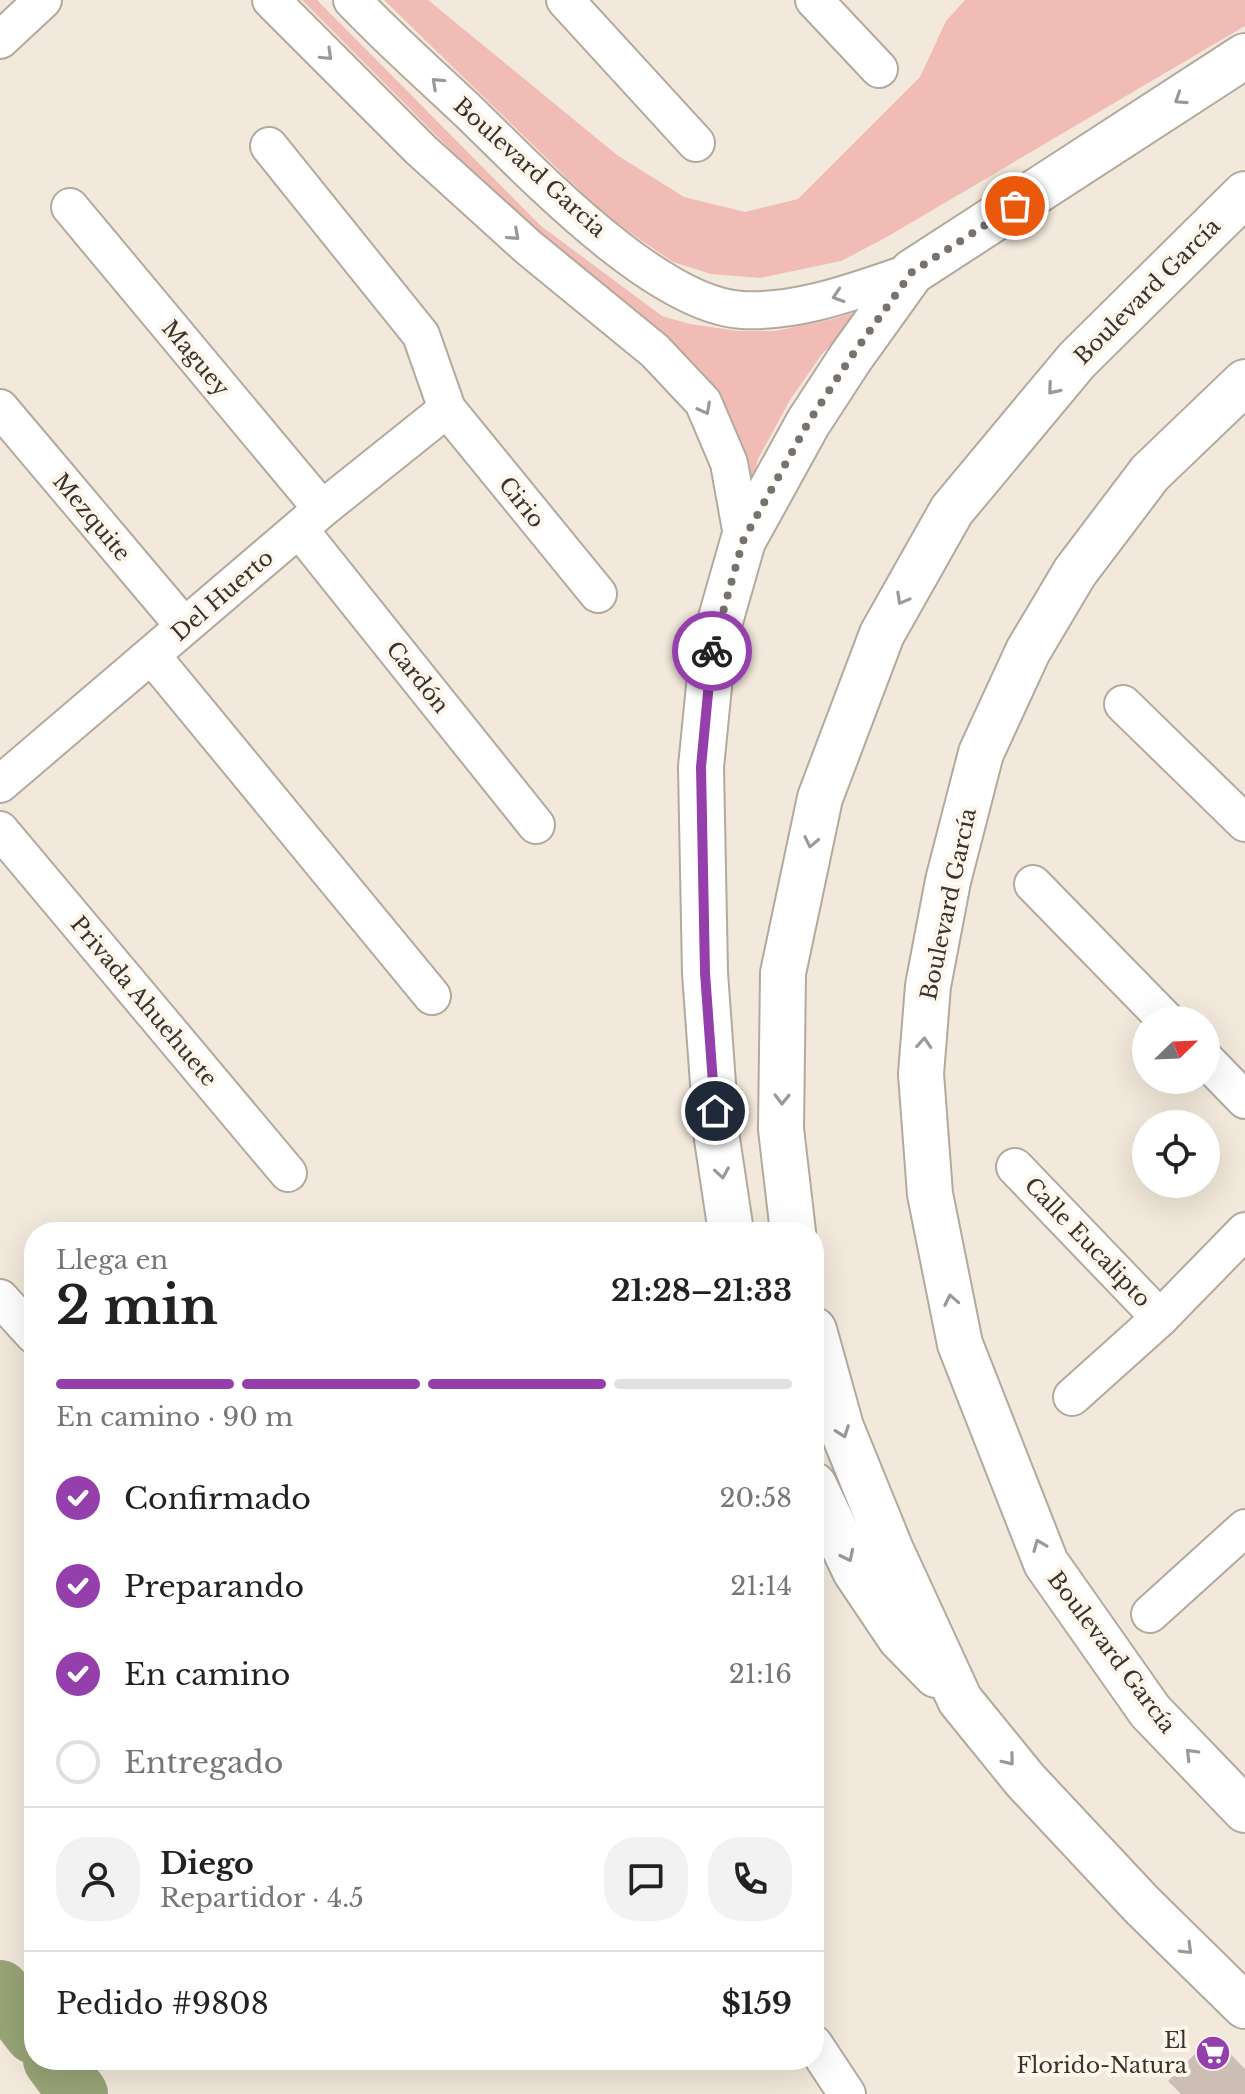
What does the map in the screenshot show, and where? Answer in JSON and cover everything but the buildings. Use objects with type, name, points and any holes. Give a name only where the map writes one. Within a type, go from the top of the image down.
[{"type":"main road","points":[[729,1222],[717,1139],[705,973],[701,767],[713,646],[743,541],[808,423],[912,272],[1245,56]]},
{"type":"main road","name":"Boulevard García","points":[[792,1222],[781,1129],[783,973],[820,798],[882,634],[952,510],[1077,360],[1245,194]]},
{"type":"main road","name":"Boulevard García","points":[[1245,382],[1150,473],[1075,572],[1028,651],[981,753],[948,881],[928,986],[921,1074],[930,1194],[960,1344],[1046,1563],[1150,1711],[1245,1810]]},
{"type":"main road","points":[[824,1366],[841,1427],[891,1550],[960,1700]]},
{"type":"main road","points":[[824,1506],[855,1571],[893,1627],[960,1700],[1025,1780],[1142,1905],[1245,2006]]},
{"type":"street","points":[[0,40],[43,0]]},
{"type":"street","points":[[271,0],[421,150],[528,247],[655,351],[703,402],[729,463],[743,541]]},
{"type":"street","name":"Boulevard Garcia","points":[[352,0],[574,213],[668,284],[700,300],[740,310],[811,305],[912,272]]},
{"type":"street","points":[[565,0],[696,143]]},
{"type":"street","points":[[814,0],[879,69]]},
{"type":"street","points":[[269,146],[421,335],[447,409]]},
{"type":"street","name":"Maguey","points":[[70,207],[311,519]]},
{"type":"street","name":"Mezquite","points":[[0,408],[184,626]]},
{"type":"street","name":"Del Huerto","points":[[4,774],[152,656],[311,519],[447,409]]},
{"type":"street","name":"Cirio","points":[[447,409],[598,594]]},
{"type":"street","name":"Cardón","points":[[311,519],[536,825]]},
{"type":"street","points":[[152,656],[432,996]]},
{"type":"street","points":[[1123,704],[1245,823]]},
{"type":"street","name":"Privada Ahuehuete","points":[[0,830],[288,1173]]},
{"type":"street","points":[[1033,884],[1152,1006]]},
{"type":"street","points":[[1220,1074],[1245,1100]]},
{"type":"street","name":"Calle Eucalipto","points":[[1015,1167],[1160,1318]]},
{"type":"street","points":[[1072,1397],[1160,1318],[1245,1231]]},
{"type":"street","points":[[0,1298],[24,1324]]},
{"type":"street","points":[[1150,1614],[1245,1528]]},
{"type":"street","points":[[824,2059],[847,2094]]},
{"type":"shaded area","points":[[302,0],[317,0],[541,226],[662,316],[690,324],[738,331],[775,331],[866,309],[822,354],[790,400],[758,459],[748,501],[731,420],[722,398],[701,370],[653,327],[534,234]]},
{"type":"shaded area","points":[[384,0],[428,0],[617,155],[684,197],[745,212],[798,199],[920,77],[946,21],[965,0],[1245,0],[1245,26],[841,261],[760,278],[711,274],[673,262],[607,217]]},
{"type":"waterway","points":[[0,1990],[24,2021]]},
{"type":"waterway","points":[[60,2070],[78,2094]]},
{"type":"way so far","points":[[712,651],[743,541],[808,423],[851,357],[912,272],[1015,206]]},
{"type":"place","name":"El Florido-Natura","points":[[1213,2053]]},
{"type":"route","points":[[712,651],[701,767],[705,973],[715,1111]]}]
